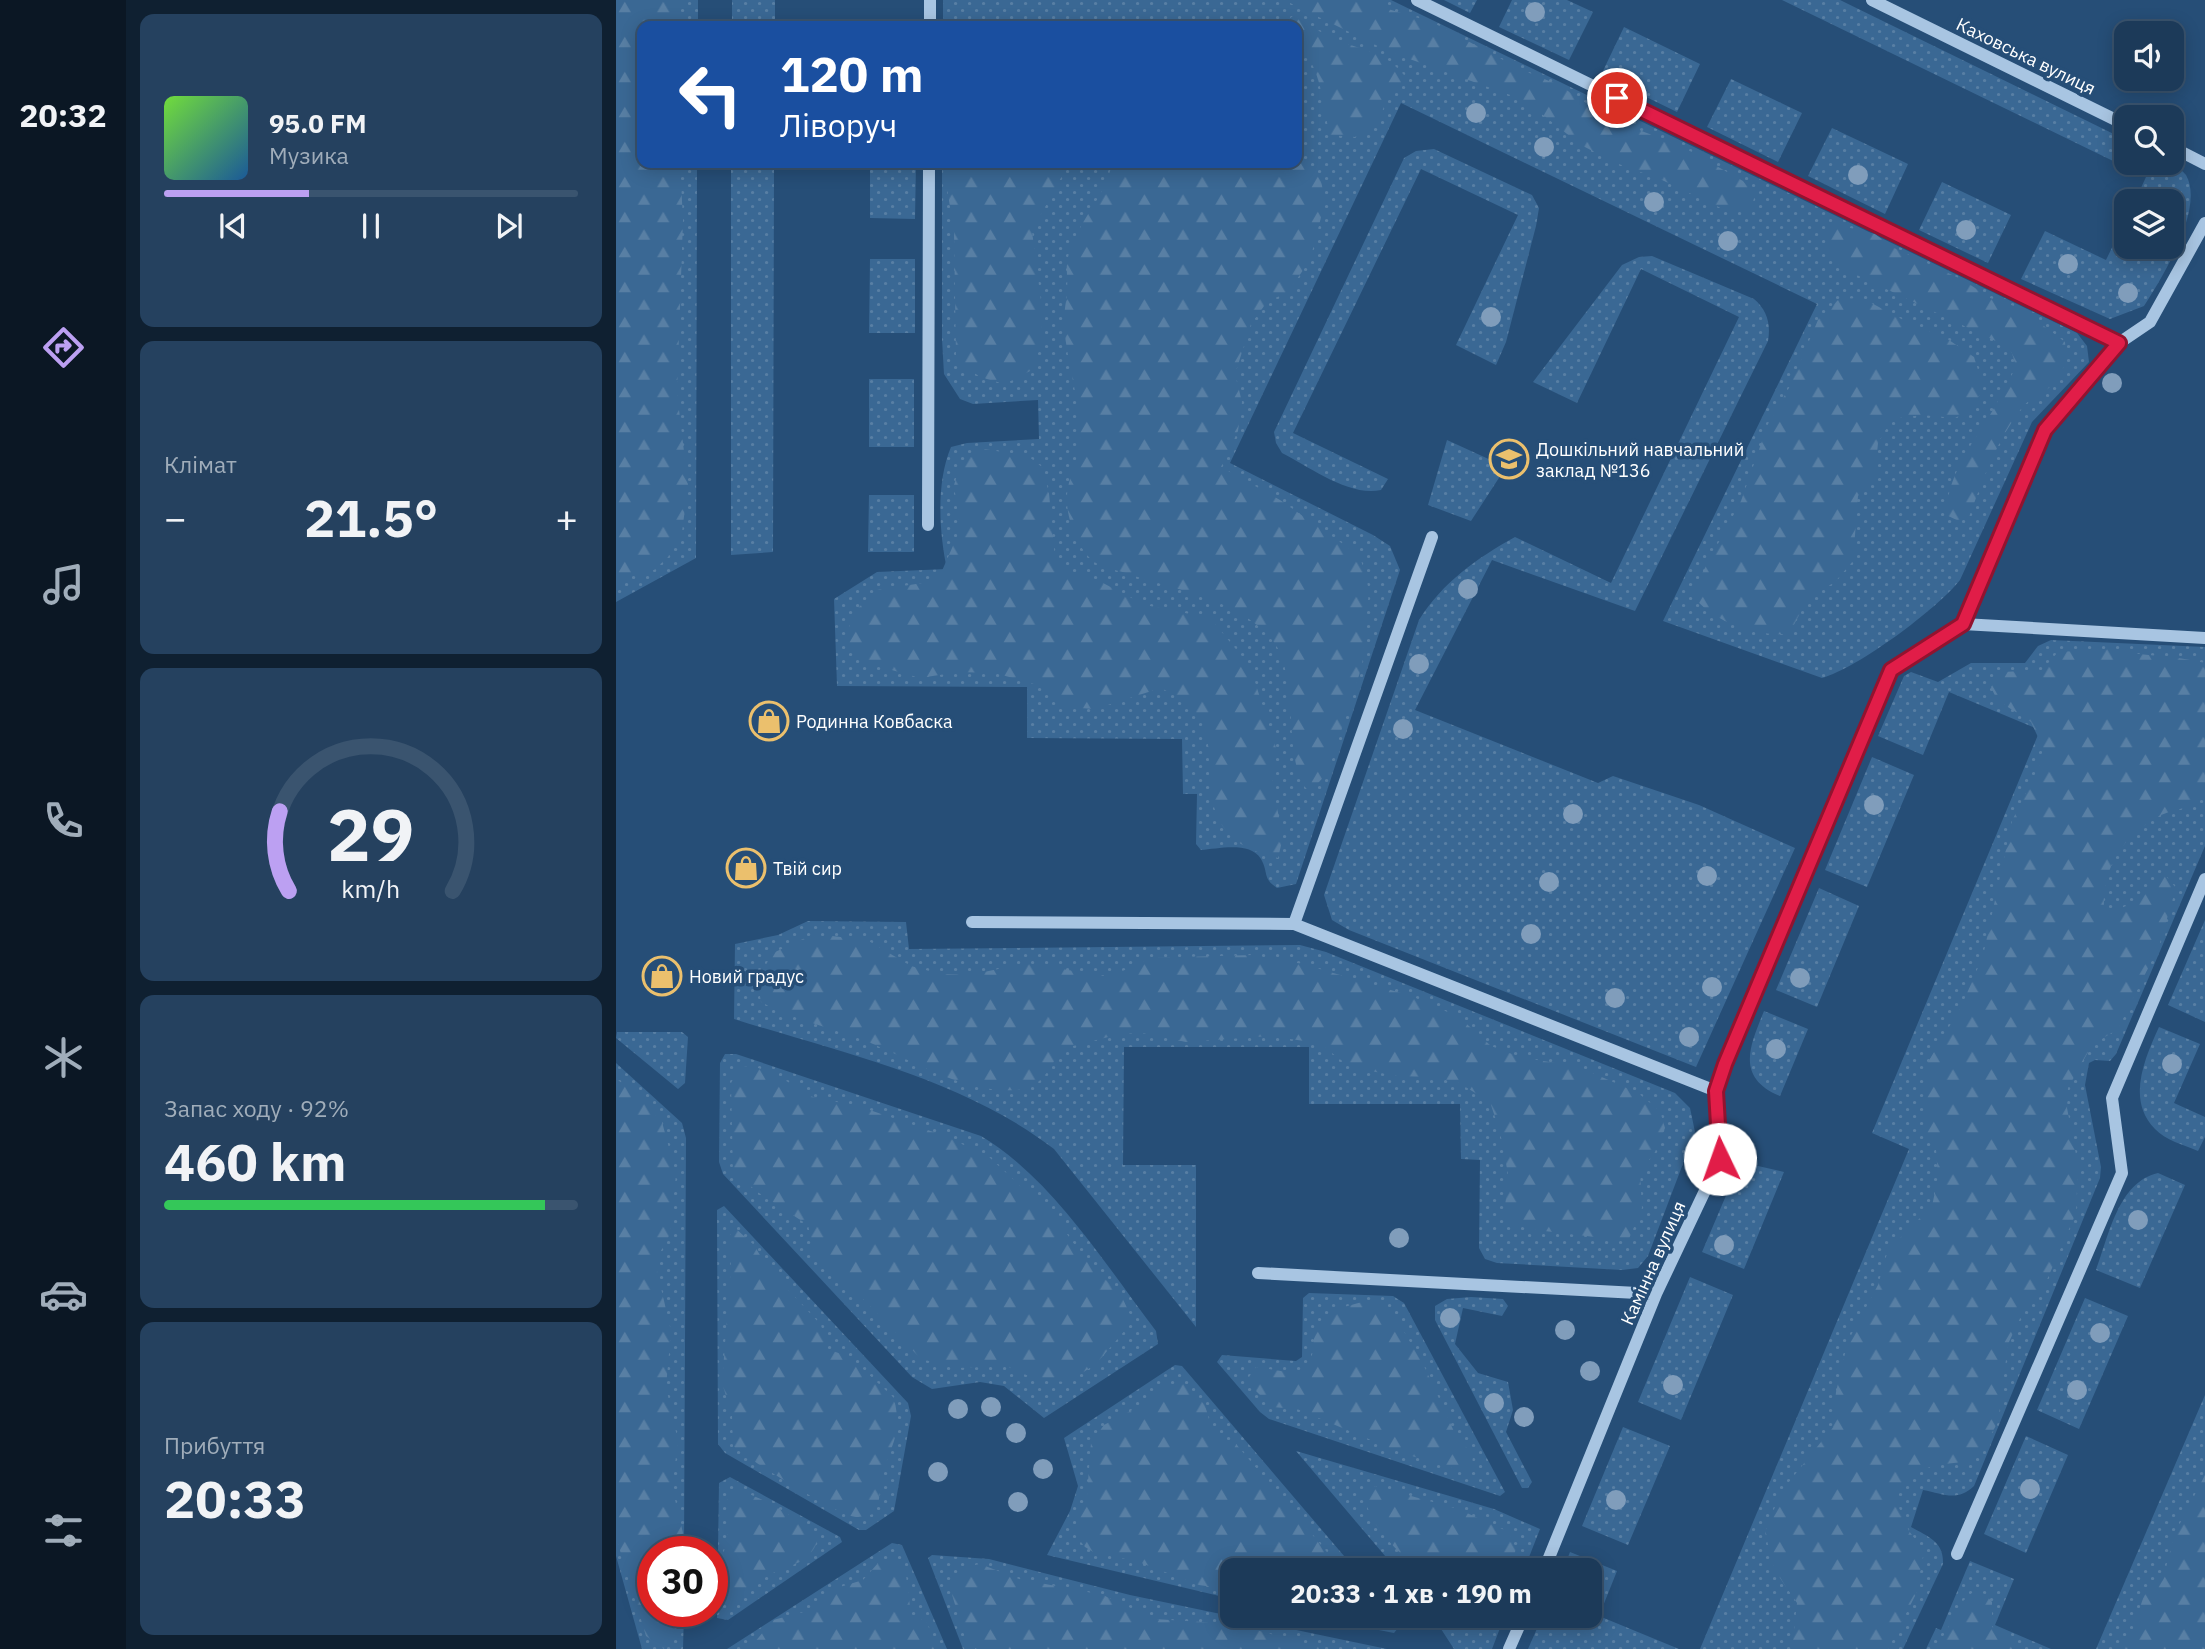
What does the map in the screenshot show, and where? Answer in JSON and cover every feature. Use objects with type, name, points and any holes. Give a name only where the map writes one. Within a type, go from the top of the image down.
[{"type":"street","points":[[930,0],[930,21]]},
{"type":"street","points":[[1417,0],[2119,343]]},
{"type":"street","name":"Каховська вулиця","points":[[1872,0],[2114,119]]},
{"type":"street","points":[[2184,153],[2205,164]]},
{"type":"street","points":[[928,525],[929,168]]},
{"type":"street","points":[[2205,223],[2150,322],[2119,343],[2045,430],[1963,624],[2205,638]]},
{"type":"street","points":[[1294,924],[1432,537]]},
{"type":"street","name":"Камінна вулиця","points":[[1549,1558],[1656,1294],[1720,1159],[1716,1091],[1725,1064],[1891,670],[1963,624]]},
{"type":"street","points":[[1957,1553],[2122,1173],[2112,1098],[2205,879]]},
{"type":"street","points":[[972,922],[1294,924],[1716,1091]]},
{"type":"street","points":[[1258,1273],[1656,1294]]},
{"type":"street","points":[[1509,1649],[1518,1628]]},
{"type":"green space","points":[[616,0],[698,0],[698,21],[637,21],[637,168],[697,168],[696,558],[616,602]]},
{"type":"green space","points":[[616,0],[680,0],[682,21],[637,21],[637,168],[680,168],[683,220],[677,393],[688,485],[682,532],[668,557],[654,570],[628,576],[616,587]]},
{"type":"green space","points":[[732,0],[775,0],[775,21],[732,21]]},
{"type":"green space","points":[[943,0],[1391,0],[2077,333],[2087,346],[2089,362],[2032,422],[1960,580],[1916,621],[1856,663],[1822,678],[1663,621],[1817,304],[1401,103],[1230,463],[1373,535],[1390,546],[1400,570],[1296,884],[1277,888],[1269,881],[1256,853],[1233,847],[1201,850],[1196,844],[1197,794],[1183,794],[1182,739],[1027,738],[1027,687],[837,686],[834,599],[877,572],[947,569],[940,508],[943,476],[951,447],[967,443],[1039,439],[1038,400],[973,404],[960,399],[944,374],[942,168],[1302,168],[1302,21],[943,21]]},
{"type":"green space","points":[[1284,0],[1377,0],[1388,9],[1432,22],[1522,70],[1559,85],[1610,119],[1681,146],[1743,181],[1755,195],[1750,212],[1727,211],[1662,180],[1616,163],[1581,145],[1543,115],[1513,96],[1390,52]]},
{"type":"green space","points":[[1444,0],[1477,0],[1470,13]]},
{"type":"green space","points":[[1512,0],[1567,0],[1593,12],[1569,60],[1499,27]]},
{"type":"green space","points":[[1782,0],[1840,0],[2114,134],[2114,161]]},
{"type":"green space","points":[[1293,16],[1302,21],[1286,21]]},
{"type":"green space","points":[[1302,21],[1333,38],[1391,62],[1409,81],[1389,93],[1379,120],[1355,137],[1330,135],[1320,86],[1312,63],[1302,50]]},
{"type":"green space","points":[[1624,27],[1700,64],[1677,112],[1601,75]]},
{"type":"green space","points":[[1731,79],[1802,113],[1778,162],[1707,127]]},
{"type":"green space","points":[[1832,128],[1908,164],[1885,214],[1808,176]]},
{"type":"green space","points":[[1434,149],[1532,195],[1539,208],[1536,226],[1506,342],[1496,365],[1456,345],[1518,215],[1421,169],[1293,433],[1388,479],[1381,490],[1356,489],[1330,479],[1282,453],[1274,432],[1404,158],[1416,151]]},
{"type":"green space","points":[[1302,162],[1320,175],[1325,202],[1310,260],[1288,292],[1267,302],[1251,324],[1235,374],[1242,402],[1238,431],[1221,467],[1280,500],[1360,556],[1369,590],[1362,666],[1328,772],[1310,792],[1301,781],[1296,764],[1287,676],[1273,641],[1242,614],[1224,605],[1096,563],[1084,552],[1070,519],[1067,495],[1080,441],[1080,426],[1064,326],[1067,262],[1076,236],[1110,168],[1302,168]]},
{"type":"green space","points":[[731,168],[774,168],[773,552],[731,555]]},
{"type":"green space","points":[[870,168],[916,168],[915,219],[870,218]]},
{"type":"green space","points":[[944,168],[1066,168],[1032,231],[1042,309],[1042,342],[1032,370],[1005,384],[978,375],[956,356],[954,232]]},
{"type":"green space","points":[[2142,175],[2186,175],[2190,189],[2190,205],[2184,229],[2184,189],[2140,189],[2146,177]]},
{"type":"green space","points":[[1942,182],[2011,215],[1988,263],[1919,230]]},
{"type":"green space","points":[[1830,223],[1875,234],[1892,247],[1963,280],[1990,298],[2020,308],[2065,342],[2061,374],[2052,386],[2025,404],[2004,434],[1969,517],[1959,521],[1946,515],[1947,500],[1962,460],[2016,367],[2012,353],[2002,344],[1842,268],[1828,255],[1825,230]]},
{"type":"green space","points":[[2045,231],[2106,260],[2114,244],[2114,259],[2171,259],[2144,306],[2110,319],[2021,279]]},
{"type":"green space","points":[[1652,256],[1754,299],[1765,313],[1769,335],[1635,611],[1492,560],[1415,710],[1598,783],[1613,776],[1699,805],[1795,848],[1696,1067],[1349,930],[1332,920],[1324,895],[1419,620],[1438,594],[1474,563],[1515,537],[1611,583],[1739,317],[1641,269],[1577,403],[1533,382],[1622,265],[1639,257]]},
{"type":"green space","points":[[870,259],[915,259],[915,333],[869,333]]},
{"type":"green space","points":[[1862,298],[1907,322],[1946,338],[1974,357],[1983,386],[1974,408],[1955,418],[1922,415],[1892,419],[1878,443],[1875,474],[1858,496],[1853,561],[1834,583],[1819,590],[1806,602],[1789,634],[1748,630],[1710,612],[1691,594],[1741,501],[1768,424],[1789,388],[1818,320],[1839,299]]},
{"type":"green space","points":[[869,379],[914,379],[914,447],[869,447]]},
{"type":"green space","points":[[1447,440],[1506,467],[1471,521],[1428,505]]},
{"type":"green space","points":[[978,450],[1028,456],[1042,467],[1049,493],[1055,559],[1065,570],[1103,583],[1145,605],[1210,618],[1250,666],[1276,748],[1272,783],[1283,837],[1278,858],[1244,846],[1223,826],[1212,799],[1208,746],[1202,722],[1187,703],[1161,688],[1095,709],[1065,707],[1041,686],[995,673],[958,672],[920,678],[867,663],[851,652],[845,636],[857,609],[877,590],[929,582],[941,573],[960,530],[954,485],[960,466]]},
{"type":"green space","points":[[869,495],[914,495],[914,552],[868,552]]},
{"type":"green space","points":[[2051,640],[2205,647],[2205,846],[2116,1054],[2110,1061],[2095,1060],[2089,1063],[2085,1085],[2101,1167],[2100,1178],[1974,1486],[1956,1495],[1923,1490],[1911,1527],[1938,1545],[1943,1564],[1903,1649],[1700,1649],[1909,1149],[1872,1133],[2040,730],[1949,692],[1923,755],[1878,736],[1904,676],[1911,672],[1938,682],[1971,663],[2025,663],[2038,646]]},
{"type":"green space","points":[[2111,649],[2205,663],[2205,793],[2187,806],[2157,817],[2134,834],[2117,855],[2107,880],[2104,908],[2122,908],[2165,875],[2176,888],[2159,946],[2118,1029],[2092,1045],[2068,1088],[2067,1108],[2078,1165],[2076,1213],[2046,1282],[2023,1312],[2008,1344],[1998,1422],[1981,1452],[1963,1462],[1935,1465],[1910,1475],[1894,1496],[1909,1531],[1924,1551],[1916,1594],[1888,1649],[1792,1649],[1797,1603],[1774,1569],[1765,1532],[1781,1492],[1833,1427],[1836,1392],[1848,1341],[1878,1285],[1888,1250],[1932,1206],[1938,1178],[1936,1149],[1924,1129],[1925,1067],[1961,1007],[1983,956],[2012,821],[2039,766],[2043,748],[2031,722],[1997,700],[1991,687],[2002,672],[2042,670],[2058,652]]},
{"type":"green space","points":[[1872,757],[1914,775],[1867,887],[1825,870]]},
{"type":"green space","points":[[1819,888],[1859,906],[1817,1007],[1776,990]]},
{"type":"green space","points":[[2205,920],[2205,1022],[2168,1005]]},
{"type":"green space","points":[[808,921],[906,922],[909,949],[1300,945],[1326,952],[1675,1093],[1690,1108],[1695,1132],[1648,1256],[1638,1268],[1622,1270],[1497,1263],[1485,1259],[1479,1248],[1480,1160],[1461,1159],[1460,1104],[1309,1104],[1309,1047],[1124,1047],[1123,1165],[1196,1165],[1196,1327],[1054,1149],[1019,1125],[981,1104],[900,1070],[734,1019],[735,944],[778,935]]},
{"type":"green space","points":[[832,936],[867,940],[911,966],[940,974],[970,975],[1026,963],[1110,977],[1150,958],[1252,955],[1303,964],[1411,996],[1459,1017],[1491,1046],[1520,1057],[1579,1067],[1638,1093],[1660,1111],[1665,1128],[1655,1152],[1640,1172],[1642,1208],[1628,1241],[1528,1229],[1504,1219],[1508,1174],[1500,1132],[1490,1102],[1459,1083],[1433,1077],[1397,1076],[1350,1067],[1319,1043],[1269,1036],[1186,1042],[1142,1033],[1120,1034],[1061,1049],[1044,1076],[1026,1088],[997,1090],[976,1086],[956,1081],[861,1039],[798,1018],[761,1002],[757,979],[773,953],[805,938]]},
{"type":"green space","points":[[1764,1011],[1808,1029],[1780,1096],[1757,1080],[1751,1070],[1751,1048]]},
{"type":"green space","points":[[2159,1027],[2200,1044],[2174,1103],[2205,1117],[2205,1137],[2198,1151],[2159,1133],[2146,1118],[2141,1105],[2144,1065]]},
{"type":"green space","points":[[617,1032],[682,1032],[688,1037],[685,1083],[678,1089],[616,1038]]},
{"type":"green space","points":[[725,1054],[736,1054],[981,1136],[1007,1154],[1055,1199],[1156,1331],[1158,1344],[1044,1418],[1004,1386],[980,1382],[932,1389],[912,1377],[723,1174],[719,1162],[720,1063]]},
{"type":"green space","points":[[616,1063],[682,1123],[686,1138],[684,1536],[637,1536],[637,1627],[684,1627],[683,1649],[642,1649],[616,1556]]},
{"type":"green space","points":[[741,1066],[756,1067],[813,1097],[861,1107],[945,1136],[989,1157],[1057,1220],[1084,1258],[1121,1295],[1133,1321],[1096,1364],[1068,1382],[1038,1380],[1006,1366],[957,1368],[921,1359],[862,1298],[816,1260],[808,1225],[759,1193],[733,1172],[731,1083]]},
{"type":"green space","points":[[616,1079],[634,1091],[662,1122],[676,1174],[670,1234],[655,1262],[671,1331],[666,1387],[678,1441],[672,1487],[683,1533],[682,1536],[637,1536],[637,1606],[618,1544]]},
{"type":"green space","points":[[1758,1166],[1784,1172],[1744,1269],[1702,1252],[1736,1172],[1743,1167]]},
{"type":"green space","points":[[2158,1173],[2185,1185],[2140,1288],[2096,1270],[2124,1199],[2144,1178]]},
{"type":"green space","points":[[724,1206],[908,1403],[911,1416],[894,1511],[866,1530],[859,1530],[725,1453],[718,1444],[717,1210]]},
{"type":"green space","points":[[735,1228],[754,1245],[767,1267],[821,1325],[827,1349],[850,1357],[894,1398],[896,1431],[882,1478],[878,1505],[873,1514],[856,1517],[832,1508],[733,1446],[732,1415],[722,1383],[731,1266],[728,1238]]},
{"type":"green space","points":[[1690,1277],[1733,1295],[1681,1420],[1638,1402]]},
{"type":"green space","points":[[1309,1293],[1393,1296],[1404,1303],[1505,1492],[1500,1496],[1269,1419],[1260,1412],[1217,1362],[1222,1355],[1296,1361],[1302,1357],[1303,1298]]},
{"type":"green space","points":[[2085,1298],[2128,1316],[2079,1429],[2037,1410]]},
{"type":"green space","points":[[1373,1299],[1395,1316],[1425,1368],[1457,1438],[1473,1454],[1472,1467],[1462,1471],[1402,1453],[1297,1409],[1272,1407],[1256,1391],[1249,1377],[1256,1367],[1287,1372],[1305,1370],[1312,1356],[1315,1333],[1323,1318],[1338,1309]]},
{"type":"green space","points":[[1447,1299],[1503,1299],[1508,1306],[1502,1316],[1463,1308],[1455,1344],[1478,1373],[1508,1382],[1513,1410],[1506,1432],[1532,1482],[1528,1488],[1522,1488],[1435,1320],[1435,1306]]},
{"type":"green space","points":[[1175,1365],[1182,1366],[1346,1558],[1220,1558],[1220,1596],[1047,1555],[1070,1511],[1078,1486],[1064,1438]]},
{"type":"green space","points":[[1167,1384],[1186,1384],[1205,1405],[1213,1434],[1236,1444],[1332,1558],[1220,1558],[1220,1588],[1199,1585],[1136,1561],[1095,1553],[1085,1547],[1073,1532],[1087,1495],[1091,1443],[1104,1425],[1134,1409]]},
{"type":"green space","points":[[2205,1395],[2205,1649],[2096,1649]]},
{"type":"green space","points":[[1623,1427],[1670,1446],[1628,1545],[1582,1526]]},
{"type":"green space","points":[[2026,1436],[2068,1455],[2026,1553],[1984,1534]]},
{"type":"green space","points":[[1296,1451],[1494,1509],[1540,1529],[1529,1558],[1387,1558]]},
{"type":"green space","points":[[2205,1475],[2205,1649],[2122,1649],[2133,1629],[2146,1589],[2163,1580],[2174,1535]]},
{"type":"green space","points":[[730,1477],[840,1537],[842,1542],[728,1620],[728,1536],[718,1536],[719,1483]]},
{"type":"green space","points":[[1375,1486],[1458,1509],[1509,1532],[1516,1549],[1513,1558],[1405,1558],[1384,1536],[1372,1518],[1364,1495]]},
{"type":"green space","points":[[732,1489],[753,1496],[778,1508],[819,1536],[806,1558],[769,1575],[749,1593],[729,1603],[728,1598],[727,1496]]},
{"type":"green space","points":[[892,1543],[902,1545],[947,1649],[727,1649]]},
{"type":"green space","points":[[1570,1552],[1585,1558],[1568,1558]]},
{"type":"green space","points":[[932,1555],[989,1559],[1130,1595],[1220,1614],[1220,1628],[1287,1628],[1387,1649],[963,1649],[928,1558]]},
{"type":"green space","points":[[894,1559],[905,1567],[911,1615],[926,1621],[938,1649],[749,1649],[773,1620],[804,1612],[840,1587],[863,1580],[879,1562]]},
{"type":"green space","points":[[1970,1561],[2014,1579],[1995,1625],[2051,1649],[1926,1649],[1936,1628],[1941,1630]]},
{"type":"green space","points":[[980,1564],[1019,1579],[1103,1595],[1154,1619],[1203,1622],[1220,1625],[1220,1628],[1260,1631],[1326,1649],[977,1649],[967,1644],[950,1588],[960,1568]]},
{"type":"green space","points":[[1602,1565],[1617,1571],[1602,1608]]},
{"type":"green space","points":[[1973,1592],[1985,1594],[1992,1602],[1992,1627],[2008,1632],[2023,1649],[1936,1649],[1963,1601]]},
{"type":"green space","points":[[1602,1617],[1679,1649],[1528,1649],[1537,1628],[1602,1628]]},
{"type":"green space","points":[[643,1627],[674,1627],[675,1632],[664,1649],[646,1636]]},
{"type":"green space","points":[[1369,1628],[1398,1628],[1394,1633]]},
{"type":"green space","points":[[1440,1628],[1500,1628],[1492,1649],[1454,1649]]},
{"type":"place","name":"Дошкільний навчальний заклад №136","points":[[1509,459]]},
{"type":"place","name":"Родинна Ковбаска","points":[[769,721]]},
{"type":"place","name":"Твій сир","points":[[746,868]]},
{"type":"place","name":"Новий градус","points":[[662,976]]},
{"type":"route","points":[[1617,98],[2119,343],[2045,430],[1963,624],[1891,670],[1725,1064],[1716,1091],[1720,1159]]}]
